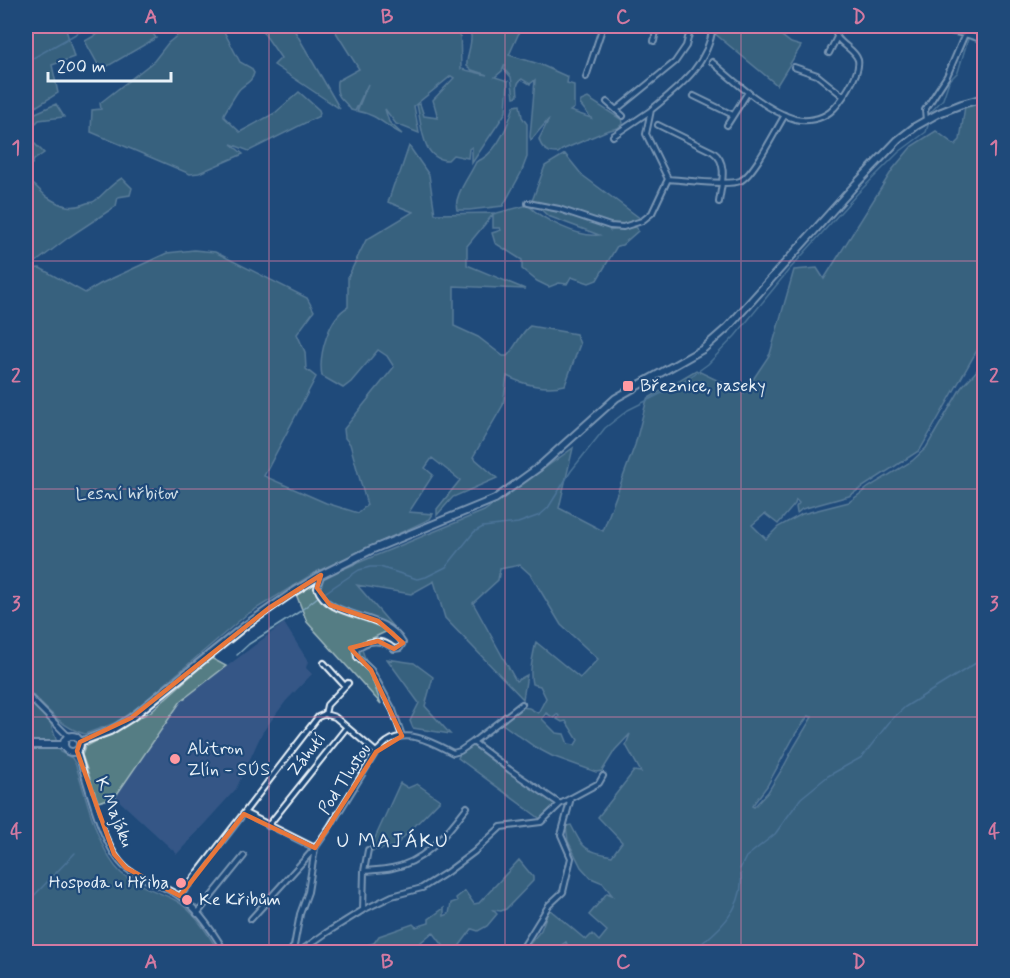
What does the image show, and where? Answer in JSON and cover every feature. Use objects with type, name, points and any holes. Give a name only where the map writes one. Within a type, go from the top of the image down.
[{"type":"main road","points":[[63,745],[68,752],[76,751],[80,742],[110,731],[131,718],[261,614],[321,575],[383,544],[495,499],[538,468],[616,398],[703,350],[728,327],[882,156],[904,135],[926,120],[962,104],[984,98]]},
{"type":"main road","points":[[63,745],[68,736],[75,736],[80,742]]},
{"type":"main road","points":[[26,745],[63,745]]},
{"type":"street","points":[[175,30],[180,26]]},
{"type":"street","points":[[586,77],[603,26]]},
{"type":"street","points":[[654,41],[657,26]]},
{"type":"street","points":[[616,110],[675,62],[686,46],[691,26]]},
{"type":"street","points":[[613,136],[679,88],[693,72],[710,41],[713,26]]},
{"type":"street","points":[[712,62],[748,92],[785,115],[797,119],[818,118],[830,112],[843,96],[857,73],[859,63],[854,53],[837,37],[834,26]]},
{"type":"street","points":[[926,26],[984,40]]},
{"type":"street","points":[[926,120],[925,110],[947,76],[965,34]]},
{"type":"street","points":[[829,53],[837,37]]},
{"type":"street","points":[[794,67],[817,75],[843,96]]},
{"type":"street","points":[[728,125],[748,92]]},
{"type":"street","points":[[694,96],[733,116]]},
{"type":"street","points":[[606,102],[623,116]]},
{"type":"street","points":[[651,110],[646,134],[668,179]]},
{"type":"street","points":[[668,179],[737,182],[749,174],[785,115]]},
{"type":"street","points":[[658,125],[717,154],[722,163],[719,202]]},
{"type":"street","points":[[528,203],[559,209],[610,226],[623,227],[642,221],[652,213],[668,179]]},
{"type":"street","points":[[321,575],[317,588],[322,598],[330,605],[346,610],[353,616],[378,621],[398,634],[403,643],[400,648],[394,649],[389,644],[378,641],[356,650],[357,657],[371,670],[393,710],[402,736],[425,739],[453,753],[473,742],[522,704]]},
{"type":"street","points":[[324,663],[346,684],[327,705],[326,714]]},
{"type":"street","points":[[26,694],[68,736]]},
{"type":"street","points":[[180,896],[318,717],[326,714],[335,717],[376,752]]},
{"type":"street","name":"Záhutí","points":[[268,826],[346,728]]},
{"type":"street","name":"Pod Tlustou","points":[[290,952],[294,946],[300,914],[308,892],[315,848],[376,752],[387,742],[402,736]]},
{"type":"street","points":[[473,742],[560,804]]},
{"type":"street","name":"K Majáku","points":[[76,751],[105,837],[114,854],[126,868],[150,883],[180,896],[212,930],[225,952]]},
{"type":"street","points":[[299,952],[363,910],[392,896],[422,888],[474,852],[501,827],[541,822],[560,804],[598,783],[603,776]]},
{"type":"street","points":[[520,952],[549,905],[563,892],[571,858],[561,836],[571,798]]},
{"type":"street","points":[[364,871],[392,868],[422,856],[438,844],[467,807]]},
{"type":"street","points":[[245,813],[315,848],[251,919]]},
{"type":"street","points":[[363,910],[364,871],[368,850]]},
{"type":"street","points":[[197,914],[244,856]]},
{"type":"highlighted area","points":[[321,575],[317,588],[330,605],[378,621],[403,643],[394,649],[378,641],[350,648],[371,670],[402,736],[376,752],[315,848],[244,814],[180,896],[126,868],[114,854],[77,751],[80,742],[131,718],[269,608]]},
{"type":"shaded area","points":[[284,623],[308,661],[306,668],[312,674],[286,701],[262,733],[236,789],[177,854],[115,797],[181,701]]},
{"type":"green space","points":[[26,26],[65,26],[74,57],[52,65],[58,93],[29,111],[31,115],[56,104],[64,117],[39,120],[32,127],[30,135],[32,141],[44,153],[32,164],[26,162]]},
{"type":"green space","points":[[112,26],[148,26],[156,38],[101,70],[85,41]]},
{"type":"green space","points":[[189,26],[221,26],[240,62],[251,68],[254,73],[238,91],[224,114],[224,117],[240,132],[275,113],[299,92],[319,110],[319,116],[249,151],[231,144],[243,154],[199,173],[190,174],[91,132],[92,110],[101,109],[100,103],[154,61],[168,43]]},
{"type":"green space","points":[[259,26],[292,26],[340,109],[274,65],[281,58]]},
{"type":"green space","points":[[332,26],[460,26],[461,69],[487,75],[467,66],[471,35],[463,26],[522,26],[509,55],[539,64],[568,77],[567,83],[574,85],[574,108],[570,111],[591,118],[580,104],[588,98],[622,120],[623,123],[618,128],[606,131],[558,153],[548,151],[543,148],[539,139],[549,119],[531,140],[530,137],[535,80],[530,84],[522,79],[518,82],[518,96],[514,97],[511,77],[504,69],[505,64],[502,71],[495,77],[508,81],[506,112],[472,163],[472,147],[469,149],[468,158],[453,155],[448,160],[439,158],[432,154],[424,140],[417,105],[420,104],[424,116],[438,118],[433,100],[454,78],[451,76],[414,106],[419,133],[396,124],[385,109],[389,122],[402,134],[376,118],[357,111],[368,84],[355,111],[351,110],[337,92],[337,81],[359,69]]},
{"type":"green space","points":[[715,26],[769,26],[791,43],[801,46],[777,85],[714,33]]},
{"type":"green space","points":[[984,102],[984,338],[920,450],[849,496],[802,509],[797,513],[796,507],[799,503],[796,500],[778,524],[765,514],[752,525],[766,539],[778,527],[802,514],[849,502],[912,461],[926,448],[961,388],[977,370],[984,355],[984,952],[560,952],[568,947],[566,942],[556,949],[558,952],[527,952],[528,946],[541,930],[549,909],[586,940],[592,934],[599,941],[607,931],[589,915],[607,893],[612,895],[603,883],[591,878],[581,867],[568,841],[566,826],[571,825],[586,848],[612,856],[622,842],[598,817],[634,771],[641,772],[626,745],[630,734],[615,750],[602,771],[596,772],[552,756],[501,723],[520,707],[529,708],[538,713],[546,698],[540,686],[532,684],[531,679],[536,642],[580,678],[598,659],[561,625],[531,575],[520,565],[500,569],[498,580],[473,603],[516,681],[527,675],[523,699],[445,618],[434,581],[411,594],[357,585],[394,628],[360,644],[381,704],[307,622],[296,594],[326,576],[484,511],[573,448],[559,508],[603,531],[635,445],[647,399],[696,370],[744,393],[770,354],[794,270],[817,268],[824,279],[893,169],[912,146],[936,131],[955,145],[960,140],[965,106]],"holes":[[[546,713],[554,718],[557,714],[559,716],[557,719],[562,722],[566,721],[578,740],[575,745],[568,744],[564,734],[556,733],[542,719]],[[808,716],[812,717],[768,792],[754,807],[752,806],[767,786]]]},
{"type":"green space","points":[[520,105],[522,117],[527,124],[527,157],[503,206],[457,210],[457,199],[476,162],[496,146],[514,106]]},
{"type":"green space","name":"Lesní hřbitov","points":[[409,146],[429,175],[435,214],[494,213],[467,246],[467,265],[525,289],[454,286],[454,326],[478,337],[503,356],[507,356],[530,326],[576,334],[580,344],[565,385],[535,386],[507,376],[503,405],[473,457],[497,478],[453,497],[437,515],[437,509],[460,480],[432,458],[425,468],[433,475],[409,512],[433,514],[430,519],[316,572],[246,615],[137,708],[115,723],[85,734],[68,727],[52,715],[26,688],[26,328],[29,321],[25,288],[28,269],[40,268],[85,293],[167,253],[194,250],[215,252],[307,298],[314,311],[297,334],[305,352],[306,369],[316,377],[264,476],[326,503],[358,513],[367,505],[344,429],[394,367],[387,356],[378,350],[351,382],[343,388],[322,376],[323,348],[335,319],[348,307],[348,277],[366,240],[413,212],[388,202]]},
{"type":"green space","points":[[565,154],[582,175],[641,219],[609,231],[631,226],[637,228],[638,231],[622,245],[617,246],[597,280],[589,283],[571,277],[567,284],[559,283],[549,287],[522,269],[522,260],[495,243],[492,233],[501,230],[493,228],[493,214],[528,205],[542,216],[571,231],[599,235],[548,216],[532,201],[545,166]]},
{"type":"green space","points":[[122,178],[132,188],[130,195],[118,197],[116,206],[36,262],[26,249],[26,180],[52,200],[71,207],[93,202]]},
{"type":"green space","points":[[211,658],[226,666],[181,701],[115,797],[98,802],[82,755],[85,747],[150,712]]},
{"type":"green space","points":[[387,659],[414,663],[433,677],[425,706],[450,734],[413,728],[410,721],[419,703]]},
{"type":"green space","points":[[26,698],[50,721],[60,752],[72,758],[75,763],[93,821],[113,863],[121,873],[133,881],[182,904],[200,923],[219,952],[26,952]]},
{"type":"green space","points":[[474,745],[555,804],[542,820],[458,758],[461,752]]},
{"type":"green space","points":[[400,783],[408,788],[417,784],[440,800],[395,846],[372,851],[370,849]]},
{"type":"green space","points":[[519,860],[533,877],[533,881],[506,909],[493,910],[497,914],[487,926],[478,931],[472,929],[455,952],[448,952],[433,932],[409,952],[354,952],[356,948],[374,943],[379,936],[413,924],[416,927],[429,923],[429,919],[444,908],[444,916],[449,914],[451,903],[457,901],[456,898],[465,891],[474,904],[479,903]]},
{"type":"waterway","points":[[26,62],[90,26]]},
{"type":"waterway","points":[[944,26],[984,32]]},
{"type":"waterway","points":[[931,112],[943,99],[949,81],[958,72],[968,39]]},
{"type":"waterway","points":[[323,594],[359,570],[370,567],[380,567],[417,579],[426,577],[446,567],[474,532],[483,527],[518,523],[540,515],[548,508],[571,471],[605,428],[628,410],[682,383],[708,364],[735,336],[788,271],[857,194],[899,152],[926,132],[929,122]]},
{"type":"waterway","points":[[237,655],[249,644],[299,612],[319,596]]},
{"type":"waterway","points":[[740,869],[746,857],[775,834],[801,798],[828,776],[862,757],[891,720],[905,707],[984,658]]},
{"type":"waterway","points":[[26,904],[75,853]]},
{"type":"waterway","points":[[690,952],[719,929],[727,919],[738,898],[741,874]]},
{"type":"place","name":"Březnice, paseky","points":[[628,386]]},
{"type":"place","name":"Alitron Zlín - SÚS","points":[[175,759]]},
{"type":"place","name":"Hospoda u Hřiba","points":[[181,883]]},
{"type":"place","name":"Ke Křibům","points":[[187,900]]},
{"type":"district","name":"U MAJÁKU","points":[[393,841]]}]
